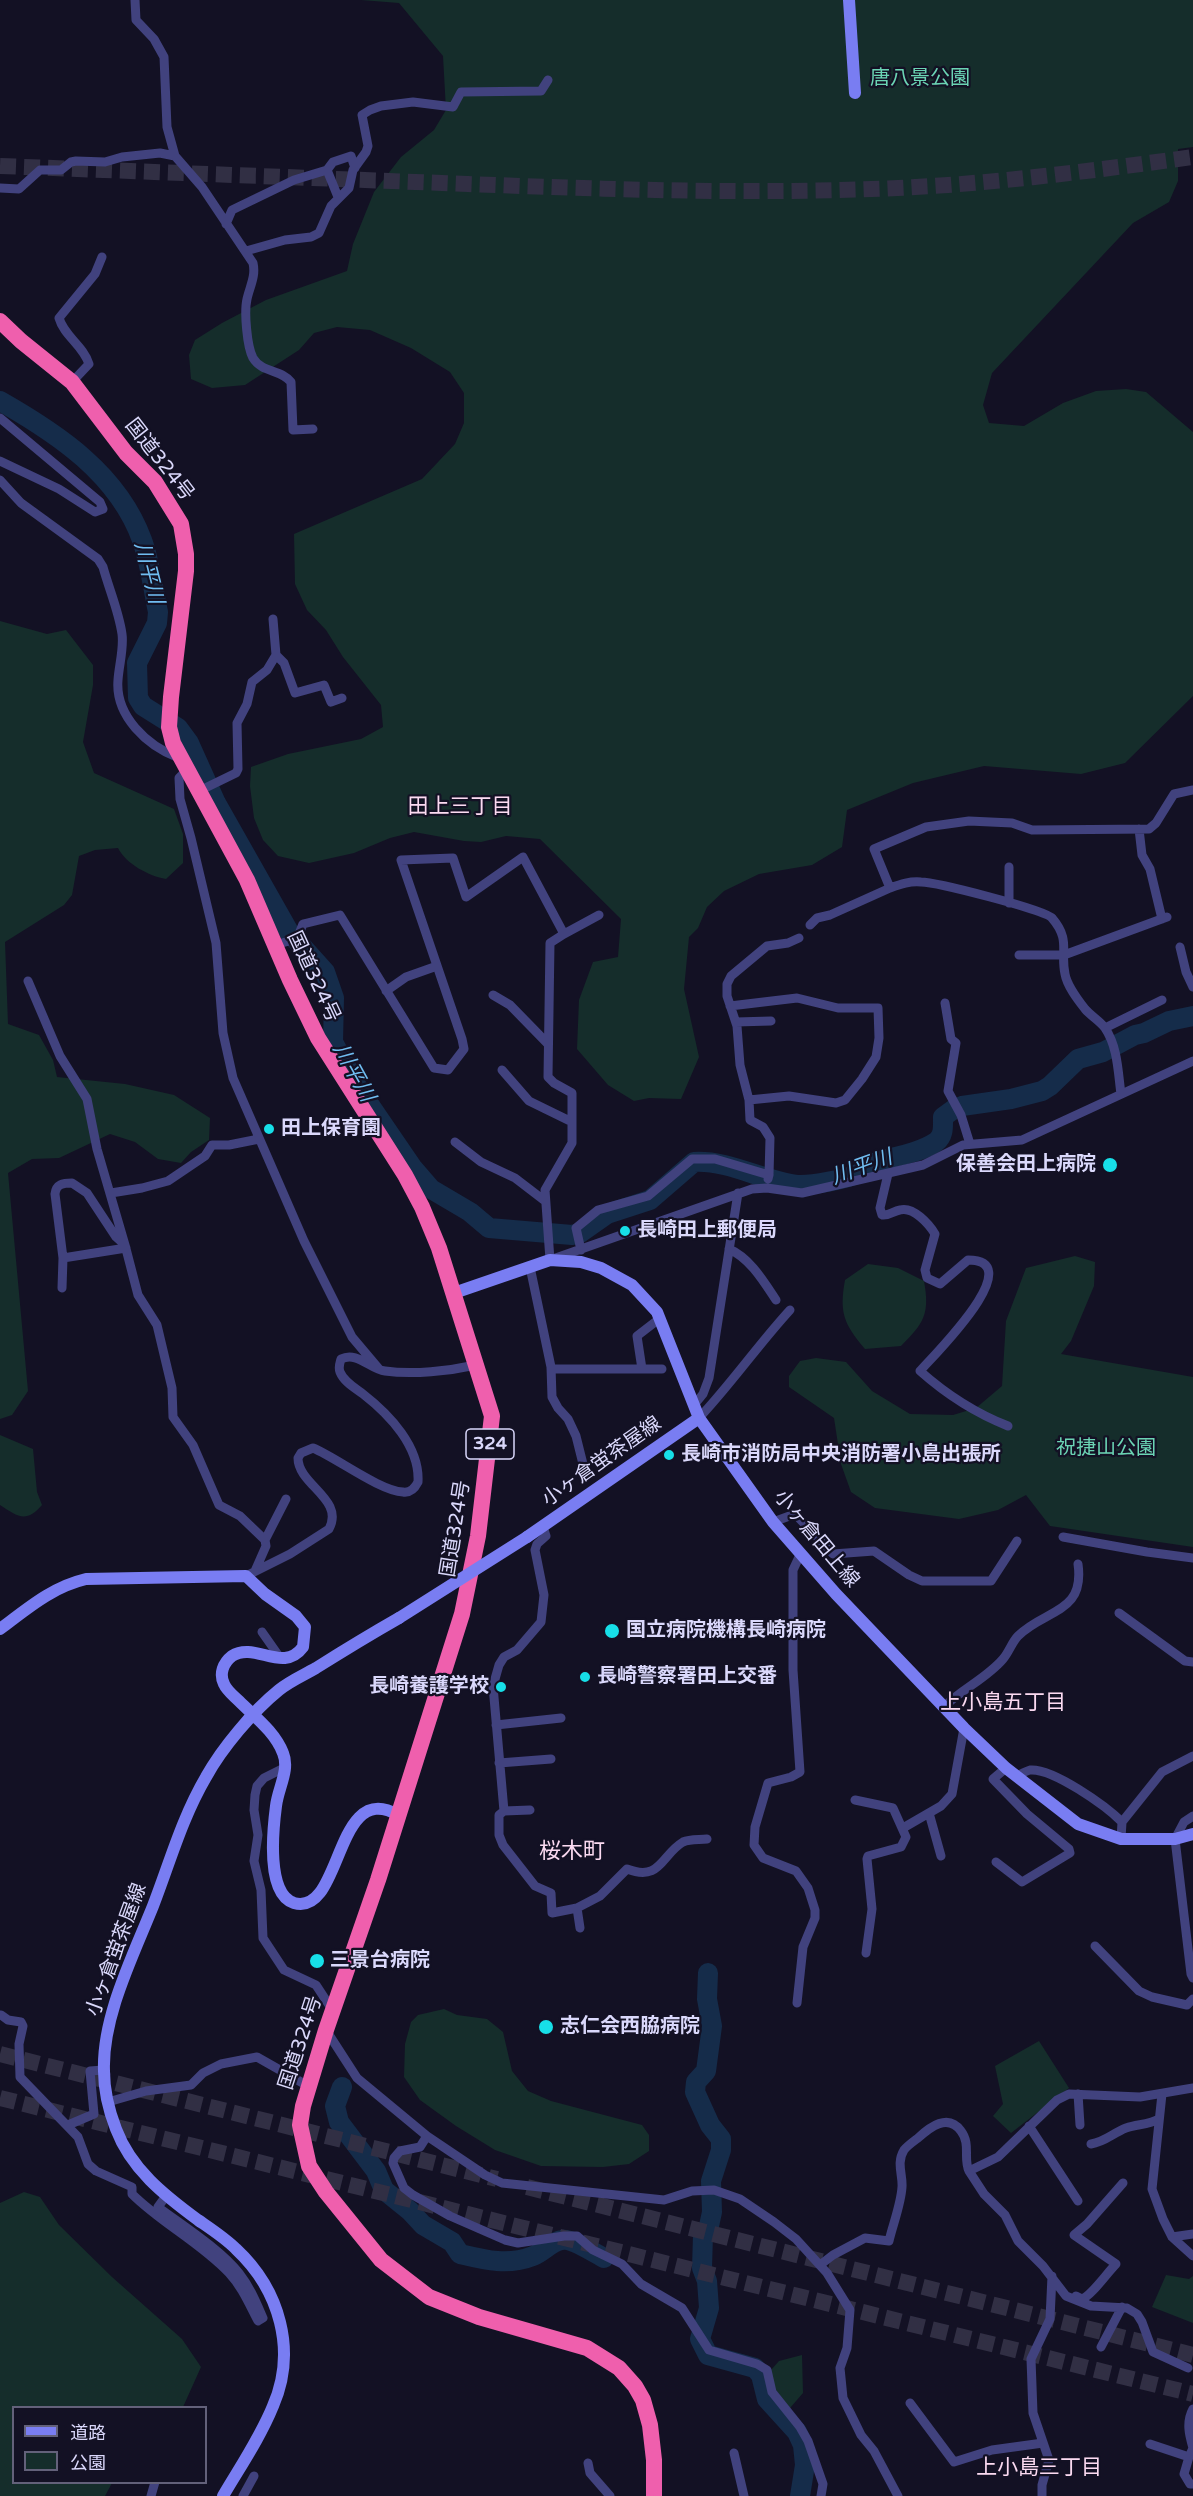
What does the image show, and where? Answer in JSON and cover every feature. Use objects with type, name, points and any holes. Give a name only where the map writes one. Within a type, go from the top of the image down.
[{"type":"highway","name":"国道324号","points":[[0,321],[72,382],[126,453],[156,482],[181,524],[186,571],[169,726],[182,765],[199,791],[247,880],[274,945],[318,1038],[414,1191],[439,1248],[492,1416],[484,1492],[471,1576],[462,1614],[308,2086],[300,2125],[309,2166],[326,2192],[381,2260],[429,2296],[479,2317],[570,2342],[598,2353],[619,2368],[635,2386],[643,2400],[650,2425],[654,2460],[654,2496]]},
{"type":"street","points":[[135,0],[136,20],[154,39],[164,57],[167,127],[175,156],[202,187],[253,263],[255,273],[246,306],[252,355],[262,368],[284,375],[291,382],[293,430],[313,429]]},
{"type":"street","points":[[849,0],[855,93]]},
{"type":"street","points":[[246,251],[285,240],[311,237],[319,233],[338,197],[349,188],[355,168],[366,152],[368,146],[362,115],[370,110],[413,102],[428,102],[440,107],[453,107],[461,92],[541,91],[548,80]]},
{"type":"street","points":[[0,188],[19,189],[40,170],[61,170],[71,162],[105,162],[122,157],[160,153],[175,156]]},
{"type":"street","points":[[226,224],[232,210],[294,180],[327,171],[333,162],[351,156],[355,168]]},
{"type":"street","points":[[327,171],[338,197]]},
{"type":"street","points":[[72,382],[89,364],[83,349],[63,327],[59,318],[95,274],[102,257]]},
{"type":"street","points":[[0,418],[100,502],[103,509],[95,512],[59,489],[0,461]]},
{"type":"street","points":[[2,484],[21,503],[98,559],[103,567],[122,635],[117,682],[121,705],[128,718],[152,743],[182,765],[179,778],[180,799],[216,943],[223,1034],[233,1078],[304,1241],[352,1337],[379,1369]]},
{"type":"street","points":[[199,791],[238,770],[237,723],[247,704],[252,682],[267,670],[276,655],[273,619]]},
{"type":"street","points":[[276,655],[284,663],[295,693],[324,685],[331,702],[342,698]]},
{"type":"street","points":[[890,888],[873,849],[926,827],[969,821],[1012,823],[1032,830],[1149,829],[1156,823],[1174,794],[1193,790]]},
{"type":"street","points":[[1019,955],[1064,955],[1165,918],[1150,869],[1142,855],[1139,829]]},
{"type":"street","points":[[274,945],[297,939],[303,924],[340,915],[434,1068],[448,1070],[464,1049],[462,1039],[401,860],[453,858],[466,897],[523,857],[564,934]]},
{"type":"street","points":[[1009,903],[1010,867]]},
{"type":"street","points":[[810,925],[817,918],[830,915],[907,882],[924,882],[1020,907],[1038,909],[1051,916],[1066,944],[1065,973],[1069,984],[1085,1009],[1105,1028],[1115,1052],[1121,1094]]},
{"type":"street","points":[[599,915],[550,943],[548,1077],[572,1093],[572,1143],[545,1190],[550,1260],[738,1193],[767,1188],[802,1192],[923,1166],[957,1148],[970,1144],[1022,1140],[1193,1061]]},
{"type":"street","points":[[767,1188],[770,1138],[763,1127],[750,1120],[749,1100],[740,1065],[736,1022],[730,1006],[727,984],[731,976],[767,946],[788,943],[799,938]]},
{"type":"street","points":[[1180,947],[1186,972],[1193,987]]},
{"type":"street","points":[[386,992],[406,977],[437,966]]},
{"type":"street","points":[[28,981],[60,1056],[87,1099],[97,1149],[126,1246],[138,1296],[157,1325],[172,1388],[173,1417],[193,1444],[219,1505],[240,1516],[265,1540]]},
{"type":"street","points":[[493,995],[510,1005],[548,1044]]},
{"type":"street","points":[[730,1006],[797,998],[838,1008],[878,1008],[879,1038],[876,1057],[862,1080],[845,1101],[836,1103],[789,1096],[749,1100]]},
{"type":"street","points":[[1105,1028],[1162,1000]]},
{"type":"street","points":[[945,1003],[951,1039],[956,1043],[948,1091],[961,1115],[970,1144]]},
{"type":"street","points":[[736,1022],[771,1021]]},
{"type":"street","points":[[502,1070],[529,1101],[572,1122]]},
{"type":"street","points":[[111,1193],[168,1181],[205,1156],[212,1145],[229,1145],[259,1139]]},
{"type":"street","points":[[455,1142],[481,1162],[515,1178],[545,1201]]},
{"type":"street","points":[[580,1250],[576,1228],[598,1210],[648,1196],[692,1159],[715,1159],[769,1175]]},
{"type":"street","points":[[888,1173],[880,1208],[882,1215],[904,1209],[909,1210],[926,1222],[935,1234],[925,1270],[927,1278],[940,1284],[968,1260],[979,1262],[986,1267],[989,1274],[989,1283],[969,1316],[920,1371],[941,1390],[961,1403],[984,1417],[1008,1426]]},
{"type":"street","points":[[62,1288],[63,1258],[56,1189],[66,1183],[79,1185],[87,1193],[116,1237],[126,1246]]},
{"type":"street","points":[[694,1405],[703,1394],[709,1378],[738,1193]]},
{"type":"street","points":[[63,1258],[126,1246]]},
{"type":"street","points":[[729,1249],[739,1254],[776,1300]]},
{"type":"street","name":"小ヶ倉田上線","points":[[454,1293],[550,1260],[581,1262],[620,1276],[641,1293],[657,1312],[699,1418],[772,1522],[800,1555],[964,1728],[1006,1767],[1078,1824],[1121,1839],[1175,1839],[1193,1834]]},
{"type":"street","points":[[530,1267],[551,1369],[552,1397],[572,1428],[583,1464]]},
{"type":"street","points":[[699,1418],[720,1396],[768,1334],[790,1310]]},
{"type":"street","points":[[642,1369],[637,1336],[659,1318]]},
{"type":"street","points":[[0,1629],[49,1593],[68,1583],[86,1579],[251,1573],[290,1554],[329,1529],[333,1522],[333,1513],[328,1502],[300,1471],[298,1458],[301,1453],[313,1448],[404,1493],[416,1486],[418,1477],[414,1454],[384,1412],[350,1385],[340,1372],[341,1359],[349,1356],[385,1371],[453,1370],[476,1365]]},
{"type":"street","points":[[551,1369],[662,1369]]},
{"type":"street","name":"小ヶ倉蛍茶屋線","points":[[223,2496],[274,2405],[281,2385],[285,2336],[267,2288],[255,2271],[237,2250],[148,2180],[131,2156],[117,2131],[108,2102],[104,2070],[109,2025],[183,1820],[207,1774],[254,1715],[279,1690],[543,1527],[699,1418]]},
{"type":"street","points":[[251,1573],[266,1546],[265,1540],[286,1499]]},
{"type":"street","points":[[772,1522],[795,1514],[833,1554],[874,1551],[909,1575],[922,1581],[991,1581],[1017,1541]]},
{"type":"street","points":[[504,1811],[493,1686],[499,1665],[504,1657],[517,1650],[541,1622],[544,1595],[536,1550],[537,1544],[546,1536],[543,1527]]},
{"type":"street","points":[[1063,1537],[1193,1558]]},
{"type":"street","points":[[797,2003],[803,1947],[815,1918],[812,1897],[796,1871],[763,1858],[754,1845],[755,1827],[768,1783],[801,1772],[793,1670],[793,1570],[800,1555]]},
{"type":"street","points":[[945,1706],[1003,1659],[1018,1636],[1070,1600],[1079,1584],[1078,1564]]},
{"type":"street","points":[[251,1573],[265,1594],[296,1616],[305,1627],[303,1647],[298,1653],[281,1659],[245,1651],[233,1656],[224,1664],[222,1671],[224,1685],[271,1733],[281,1747],[286,1767],[276,1806],[274,1865],[281,1893],[292,1902],[312,1902],[319,1896],[341,1846],[358,1819],[368,1810],[387,1808],[398,1815]]},
{"type":"street","points":[[1119,1613],[1185,1661],[1193,1662]]},
{"type":"street","points":[[262,1632],[281,1659]]},
{"type":"street","points":[[496,1725],[561,1718]]},
{"type":"street","points":[[903,1828],[941,1806],[952,1794],[964,1728]]},
{"type":"street","points":[[1121,1839],[1122,1822],[1162,1772],[1193,1756]]},
{"type":"street","points":[[499,1763],[551,1760]]},
{"type":"street","points":[[286,1767],[264,1778],[257,1786],[255,1796],[254,1810],[258,1835],[254,1861],[261,1890],[263,1938],[284,1970],[316,1985],[333,2011]]},
{"type":"street","points":[[996,1862],[1022,1882],[1070,1853],[1069,1849],[1027,1814],[993,1779],[1006,1767]]},
{"type":"street","points":[[1017,1776],[1029,1770],[1044,1773],[1108,1808],[1122,1822]]},
{"type":"street","points":[[855,1800],[893,1808],[906,1837],[902,1847],[868,1856],[872,1909],[866,1953]]},
{"type":"street","points":[[530,1810],[504,1811],[499,1815],[501,1841],[535,1886],[551,1893],[552,1913],[590,1903],[627,1869],[640,1874],[654,1869],[683,1842],[707,1839]]},
{"type":"street","points":[[929,1813],[941,1856]]},
{"type":"street","points":[[1193,1816],[1184,1822],[1175,1839],[1193,1978]]},
{"type":"street","points":[[577,1908],[580,1928]]},
{"type":"street","points":[[1095,1946],[1139,1991],[1152,1997],[1187,2005],[1193,2000]]},
{"type":"street","points":[[2,2015],[8,2020],[21,2022],[23,2026],[20,2044],[20,2077],[68,2124],[78,2137],[88,2164],[96,2171],[132,2187],[132,2194],[150,2212],[228,2272],[244,2293],[258,2321],[263,2318],[251,2291],[238,2271],[158,2207],[166,2196]]},
{"type":"street","points":[[326,2030],[357,2078],[426,2136],[485,2175],[502,2183],[664,2200],[692,2191],[711,2190],[740,2199],[796,2239],[827,2273],[850,2310],[847,2348],[840,2368],[843,2398],[861,2435],[874,2451],[898,2496]]},
{"type":"street","points":[[108,2102],[146,2091],[191,2085],[202,2073],[221,2064],[257,2057],[308,2086]]},
{"type":"street","points":[[68,2124],[94,2114],[90,2071],[104,2070]]},
{"type":"street","points":[[969,2171],[998,2157],[1057,2100],[1069,2094],[1140,2097],[1193,2088]]},
{"type":"street","points":[[1078,2094],[1080,2125]]},
{"type":"street","points":[[1162,2094],[1152,2189],[1163,2219],[1173,2237],[1193,2256]]},
{"type":"street","points":[[1091,2144],[1103,2142],[1128,2127],[1149,2124],[1159,2119]]},
{"type":"street","points":[[820,2265],[835,2253],[865,2238],[889,2241],[903,2185],[899,2173],[904,2150],[932,2126],[944,2122],[961,2131],[966,2139],[968,2152],[966,2166],[969,2171],[984,2194],[1005,2215],[1018,2241],[1066,2296],[1091,2306],[1122,2307],[1137,2314],[1154,2352],[1188,2368]]},
{"type":"street","points":[[1029,2126],[1078,2201]]},
{"type":"street","points":[[426,2136],[420,2147],[400,2151],[394,2158],[393,2163],[399,2180],[404,2188],[413,2195],[450,2216],[505,2240],[518,2243],[577,2236],[593,2250],[622,2264],[641,2284],[682,2308],[709,2350],[757,2364],[767,2370],[772,2392],[800,2427],[808,2441],[823,2484],[821,2496]]},
{"type":"street","points":[[1042,2496],[1042,2485],[1049,2460],[1033,2413],[1031,2359],[1050,2319],[1051,2278],[1054,2274],[1056,2275],[1066,2289],[1083,2299],[1087,2298],[1116,2264],[1074,2235],[1088,2224],[1123,2184]]},
{"type":"street","points":[[1173,2237],[1193,2234]]},
{"type":"street","points":[[1101,2347],[1122,2307]]},
{"type":"street","points":[[910,2403],[954,2462],[992,2450],[1043,2443]]},
{"type":"street","points":[[1193,2409],[1190,2414],[1188,2432],[1193,2448],[1184,2474],[1190,2484],[1193,2484]]},
{"type":"street","points":[[1150,2444],[1189,2457]]},
{"type":"street","points":[[734,2453],[744,2496]]},
{"type":"street","points":[[588,2463],[590,2473],[610,2496]]},
{"type":"street","points":[[243,2496],[254,2476]]},
{"type":"green space","name":"唐八景公園","points":[[361,0],[1193,0],[1193,147],[1178,149],[1178,181],[1169,202],[1133,223],[992,373],[983,405],[989,423],[1024,426],[1063,403],[1096,391],[1126,389],[1146,392],[1193,432],[1193,696],[1125,763],[1081,774],[984,766],[913,783],[847,810],[842,847],[812,865],[759,874],[724,891],[707,907],[698,928],[689,937],[684,989],[699,1057],[681,1099],[649,1098],[634,1101],[608,1085],[577,1049],[579,1000],[593,962],[618,957],[621,919],[540,839],[506,836],[481,842],[414,832],[390,838],[354,853],[309,863],[278,856],[263,840],[254,818],[250,786],[251,767],[288,754],[361,739],[383,727],[381,705],[343,657],[326,630],[307,610],[295,584],[294,534],[422,479],[455,444],[464,423],[464,393],[450,372],[411,348],[370,330],[337,327],[314,333],[299,350],[245,385],[212,388],[191,379],[189,355],[195,340],[266,300],[347,271],[353,244],[374,192],[401,157],[434,130],[446,110],[443,56],[399,3]]},
{"type":"green space","points":[[0,621],[47,634],[66,630],[93,665],[93,685],[83,742],[94,773],[174,809],[183,834],[183,863],[166,879],[139,868],[126,859],[118,848],[95,850],[79,856],[72,895],[64,905],[5,942],[8,1024],[39,1035],[53,1060],[57,1077],[125,1084],[174,1095],[210,1118],[209,1140],[191,1152],[181,1163],[158,1159],[135,1142],[110,1134],[59,1158],[32,1159],[8,1173],[28,1391],[12,1415],[0,1419]]},
{"type":"green space","name":"祝捷山公園","points":[[1075,1256],[1095,1262],[1094,1286],[1071,1341],[1061,1354],[1193,1377],[1193,1547],[1050,1526],[1026,1495],[998,1510],[959,1519],[875,1508],[851,1492],[841,1464],[834,1418],[789,1387],[789,1376],[800,1361],[816,1358],[846,1362],[872,1391],[910,1414],[953,1415],[976,1408],[1002,1386],[1006,1321],[1026,1268]]},
{"type":"green space","points":[[868,1264],[898,1268],[924,1281],[926,1302],[923,1317],[915,1331],[901,1346],[865,1349],[845,1318],[843,1291],[845,1280]]},
{"type":"green space","points":[[0,1435],[33,1449],[37,1492],[42,1505],[31,1515],[17,1515],[0,1505]]},
{"type":"green space","points":[[444,2009],[457,2015],[487,2019],[503,2032],[512,2071],[528,2091],[551,2101],[642,2125],[649,2135],[649,2151],[629,2164],[603,2167],[541,2166],[495,2150],[456,2126],[420,2100],[404,2077],[405,2044],[411,2022],[418,2015]]},
{"type":"green space","points":[[1039,2041],[1069,2088],[1011,2133],[993,2116],[1003,2104],[995,2066]]},
{"type":"green space","points":[[24,2192],[40,2197],[59,2225],[112,2277],[182,2339],[201,2367],[183,2406],[12,2406],[12,2484],[111,2484],[105,2496],[0,2496],[0,2203]]},
{"type":"green space","points":[[1166,2275],[1189,2279],[1193,2276],[1193,2323],[1152,2307]]},
{"type":"green space","points":[[802,2355],[803,2393],[790,2408],[775,2389],[771,2370],[779,2361]]},
{"type":"waterway","name":"川平川","points":[[0,401],[43,427],[84,458],[118,495],[131,516],[145,548],[158,612],[157,623],[137,663],[138,698],[143,706],[178,728],[189,743],[216,803],[289,932],[325,972],[334,998],[333,1042],[358,1088],[412,1167],[431,1189],[470,1212],[489,1228],[572,1235],[580,1233],[607,1214],[650,1200],[694,1162],[720,1164],[797,1185],[847,1178],[863,1172],[876,1162],[916,1152],[936,1142],[942,1134],[943,1117],[954,1109],[1042,1091],[1078,1059],[1103,1052],[1169,1021],[1193,1016]]},
{"type":"waterway","points":[[708,1973],[707,1999],[712,2026],[706,2071],[696,2082],[695,2092],[710,2125],[721,2139],[721,2150],[711,2181],[712,2212],[709,2226],[703,2235],[702,2268],[707,2281],[709,2308],[700,2339],[708,2355],[755,2368],[761,2375],[767,2399],[797,2432],[803,2445],[805,2465],[800,2496]]},
{"type":"waterway","points":[[342,2087],[335,2106],[339,2122],[376,2171],[384,2190],[423,2225],[452,2242],[460,2254],[487,2260],[515,2261],[533,2256],[555,2242],[566,2240],[583,2246],[604,2258]]},
{"type":"tunnel","points":[[0,166],[588,188],[768,191],[948,185],[1193,157]]},
{"type":"tunnel","points":[[0,2054],[497,2179]]},
{"type":"tunnel","points":[[0,2098],[1193,2394]]},
{"type":"tunnel","points":[[527,2187],[1193,2355]]},
{"type":"place","name":"田上保育園","points":[[269,1129]]},
{"type":"place","name":"保善会田上病院","points":[[1110,1165]]},
{"type":"place","name":"長崎田上郵便局","points":[[625,1231]]},
{"type":"place","name":"長崎市消防局中央消防署小島出張所","points":[[669,1455]]},
{"type":"place","name":"国立病院機構長崎病院","points":[[612,1631]]},
{"type":"place","name":"長崎警察署田上交番","points":[[585,1677]]},
{"type":"place","name":"長崎養護学校","points":[[501,1687]]},
{"type":"place","name":"三景台病院","points":[[317,1961]]},
{"type":"place","name":"志仁会西脇病院","points":[[546,2027]]},
{"type":"district","name":"田上三丁目","points":[[460,807]]},
{"type":"district","name":"上小島五丁目","points":[[1003,1703]]},
{"type":"district","name":"桜木町","points":[[572,1852]]},
{"type":"district","name":"上小島三丁目","points":[[1039,2468]]}]
